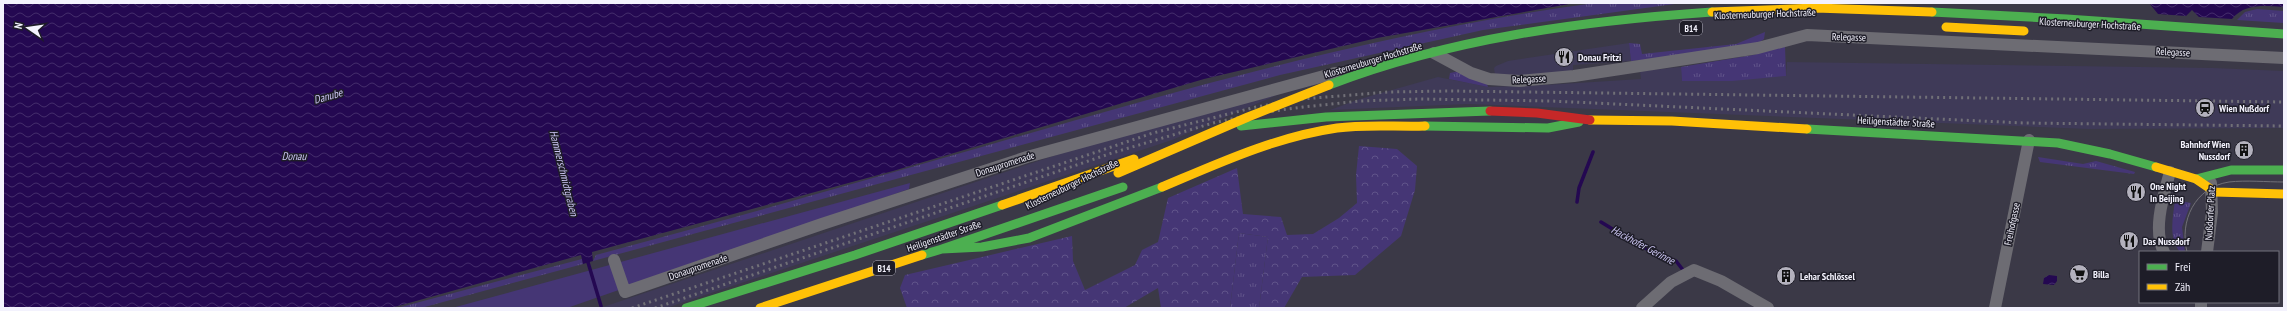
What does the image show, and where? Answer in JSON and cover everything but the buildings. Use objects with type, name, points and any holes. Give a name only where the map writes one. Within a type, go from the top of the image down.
[{"type":"main road","name":"Klosterneuburger Hochstraße","points":[[1104,179],[1250,116],[1340,81],[1470,43],[1610,21],[1681,14],[1777,9],[1856,9],[1982,14],[2284,34]]},
{"type":"main road","name":"Klosterneuburger Hochstraße","points":[[1940,27],[2034,32]]},
{"type":"main road","points":[[2253,47],[2284,49]]},
{"type":"main road","points":[[1436,67],[1466,60]]},
{"type":"main road","points":[[1245,135],[1307,109]]},
{"type":"main road","points":[[686,308],[837,262],[969,218],[1209,132],[1282,119],[1437,110],[1550,112],[1590,120]]},
{"type":"main road","points":[[942,249],[982,247],[1029,238],[1130,201],[1244,152],[1303,134],[1354,128],[1459,126],[1548,128],[1590,120]]},
{"type":"main road","name":"Heiligenstädter Straße","points":[[1590,120],[1672,121],[2029,140],[2058,143],[2110,154],[2196,179],[2212,191],[2231,194],[2284,194]]},
{"type":"main road","points":[[2196,179],[2231,170],[2284,170]]},
{"type":"main road","name":"Klosterneuburger Hochstraße","points":[[1020,222],[1081,204],[1131,184]]},
{"type":"main road","name":"Klosterneuburger Hochstraße","points":[[1020,222],[1077,192]]},
{"type":"main road","name":"Heiligenstädter Straße","points":[[760,308],[1020,222]]},
{"type":"street","name":"Relegasse","points":[[1424,51],[1433,52],[1471,73],[1489,79],[1519,81],[1574,76],[1758,48],[1807,35],[2284,58]]},
{"type":"street","name":"Donaupromenade","points":[[614,260],[625,292],[822,224],[1027,157],[1404,54],[1424,51]]},
{"type":"street","name":"Freihofgasse","points":[[1995,308],[2029,140]]},
{"type":"street","points":[[2164,251],[2160,233],[2160,211],[2170,172]]},
{"type":"street","name":"Nußdorfer Platz","points":[[2207,251],[2212,212],[2211,174]]},
{"type":"street","points":[[1642,308],[1671,282],[1694,270],[1722,281],[1768,308]]},
{"type":"shaded area","points":[[1629,43],[1631,61],[1573,65],[1573,70],[1568,73],[1513,77],[1495,75],[1494,68],[1508,61]]},
{"type":"shaded area","points":[[1787,62],[2213,68],[2284,71],[2284,128],[2088,129],[1468,104],[1330,110],[1360,99],[1438,77],[1488,87],[1546,85],[1641,79],[1640,71],[1681,67],[1682,81],[1786,76]]},
{"type":"shaded area","points":[[1277,95],[1172,140],[666,308],[600,308],[1062,153],[1196,115]]},
{"type":"green space","points":[[1595,3],[1682,3],[1483,30],[1280,75],[593,261],[596,255],[786,203],[1128,105],[1282,64],[1438,29]]},
{"type":"green space","points":[[2257,9],[2284,11],[2284,23],[2237,20],[2245,12]]},
{"type":"green space","points":[[1765,32],[1764,39],[1757,44],[1671,58],[1631,61],[1629,43],[1640,44],[1642,54],[1736,44]]},
{"type":"green space","points":[[1785,46],[1786,76],[1732,81],[1682,81],[1681,67],[1753,55]]},
{"type":"green space","points":[[1460,71],[1486,82],[1488,87],[1449,79],[1450,73]]},
{"type":"green space","points":[[1359,146],[1397,149],[1417,166],[1415,190],[1401,236],[1355,275],[1302,277],[1284,308],[1259,308],[1268,237],[1239,233],[1230,308],[1161,308],[1158,288],[1124,308],[907,308],[900,288],[905,275],[1072,236],[1073,261],[1085,290],[1135,265],[1142,250],[1158,242],[1168,198],[1237,168],[1243,214],[1281,217],[1287,235],[1313,234],[1339,218],[1357,203],[1356,175]]},
{"type":"green space","points":[[2038,157],[2083,164],[2096,161],[2135,172],[2134,174],[2040,162]]},
{"type":"green space","points":[[910,183],[909,189],[567,308],[452,308]]},
{"type":"green space","points":[[2175,200],[2191,203],[2182,227],[2185,251],[2179,251],[2176,246],[2172,227]]},
{"type":"green space","points":[[1239,233],[1268,237],[1259,308],[1230,308]]},
{"type":"green space","points":[[582,259],[583,264],[421,308],[397,308]]},
{"type":"water","name":"Donau","points":[[3,3],[1575,3],[1377,38],[1204,79],[893,171],[592,252],[593,261],[583,264],[581,255],[391,308],[3,308]]},
{"type":"water","points":[[2149,3],[2284,3],[2284,7],[2263,6],[2249,8],[2243,10],[2232,19],[2199,17],[2192,10],[2186,16],[2158,14]]},
{"type":"water","points":[[2049,275],[2057,276],[2057,281],[2054,285],[2043,284],[2044,278]]},
{"type":"waterway","name":"Hackhofer Gerinne","points":[[1577,202],[1579,188],[1593,152]]},
{"type":"waterway","name":"Hackhofer Gerinne","points":[[1601,222],[1642,247],[1676,261],[1683,270]]},
{"type":"waterway","name":"Hammerschmidtgraben","points":[[587,259],[601,306]]},
{"type":"tram line","points":[[2187,251],[2185,229],[2188,218],[2192,207],[2207,191],[2217,185],[2229,182],[2284,182]]},
{"type":"tram line","points":[[2199,303],[2199,308]]},
{"type":"railway","points":[[632,308],[1153,133],[1256,107],[1302,99],[1388,92],[1450,91],[2284,102]]},
{"type":"railway","points":[[655,308],[1112,153],[1213,123],[1259,113],[1303,107],[1360,101],[1419,99],[1551,101],[2024,123],[2284,126]]},
{"type":"traffic: fast","points":[[1329,85],[1422,55],[1518,34],[1614,21],[1712,12]]},
{"type":"traffic: fast","points":[[1932,12],[2067,19],[2284,34]]},
{"type":"traffic: fast","points":[[1241,126],[1326,117],[1490,111]]},
{"type":"traffic: fast","points":[[1425,126],[1548,128],[1579,122]]},
{"type":"traffic: fast","points":[[1807,129],[2058,143],[2110,154],[2156,167]]},
{"type":"traffic: fast","points":[[2196,179],[2231,170],[2284,170]]},
{"type":"traffic: fast","points":[[942,249],[1123,187]]},
{"type":"traffic: fast","points":[[922,255],[942,249],[982,247],[1029,238],[1162,187]]},
{"type":"traffic: fast","points":[[686,308],[855,255],[1002,205]]},
{"type":"traffic: slow","points":[[1712,12],[1816,8],[1932,12]]},
{"type":"traffic: slow","points":[[1946,27],[2024,31]]},
{"type":"traffic: slow","points":[[1118,173],[1248,117],[1329,85]]},
{"type":"traffic: slow","points":[[1590,120],[1672,121],[1807,129]]},
{"type":"traffic: slow","points":[[1162,187],[1269,144],[1314,132],[1359,126],[1425,126]]},
{"type":"traffic: slow","points":[[1002,205],[1134,159]]},
{"type":"traffic: slow","points":[[2156,167],[2196,179],[2215,192],[2284,194]]},
{"type":"traffic: slow","points":[[760,308],[922,255]]},
{"type":"traffic: jam","points":[[1490,111],[1537,113],[1590,120]]},
{"type":"place","name":"Donau Fritzi","points":[[1564,57]]},
{"type":"place","name":"Wien Nußdorf","points":[[2205,108]]},
{"type":"place","name":"Bahnhof Wien Nussdorf","points":[[2244,150]]},
{"type":"place","name":"One Night In Beijing","points":[[2136,192]]},
{"type":"place","name":"Das Nussdorf","points":[[2129,241]]},
{"type":"place","name":"Billa","points":[[2079,274]]},
{"type":"place","name":"Lehar Schlössel","points":[[1786,276]]},
{"type":"water label","name":"Danube","points":[[328,96]]}]
